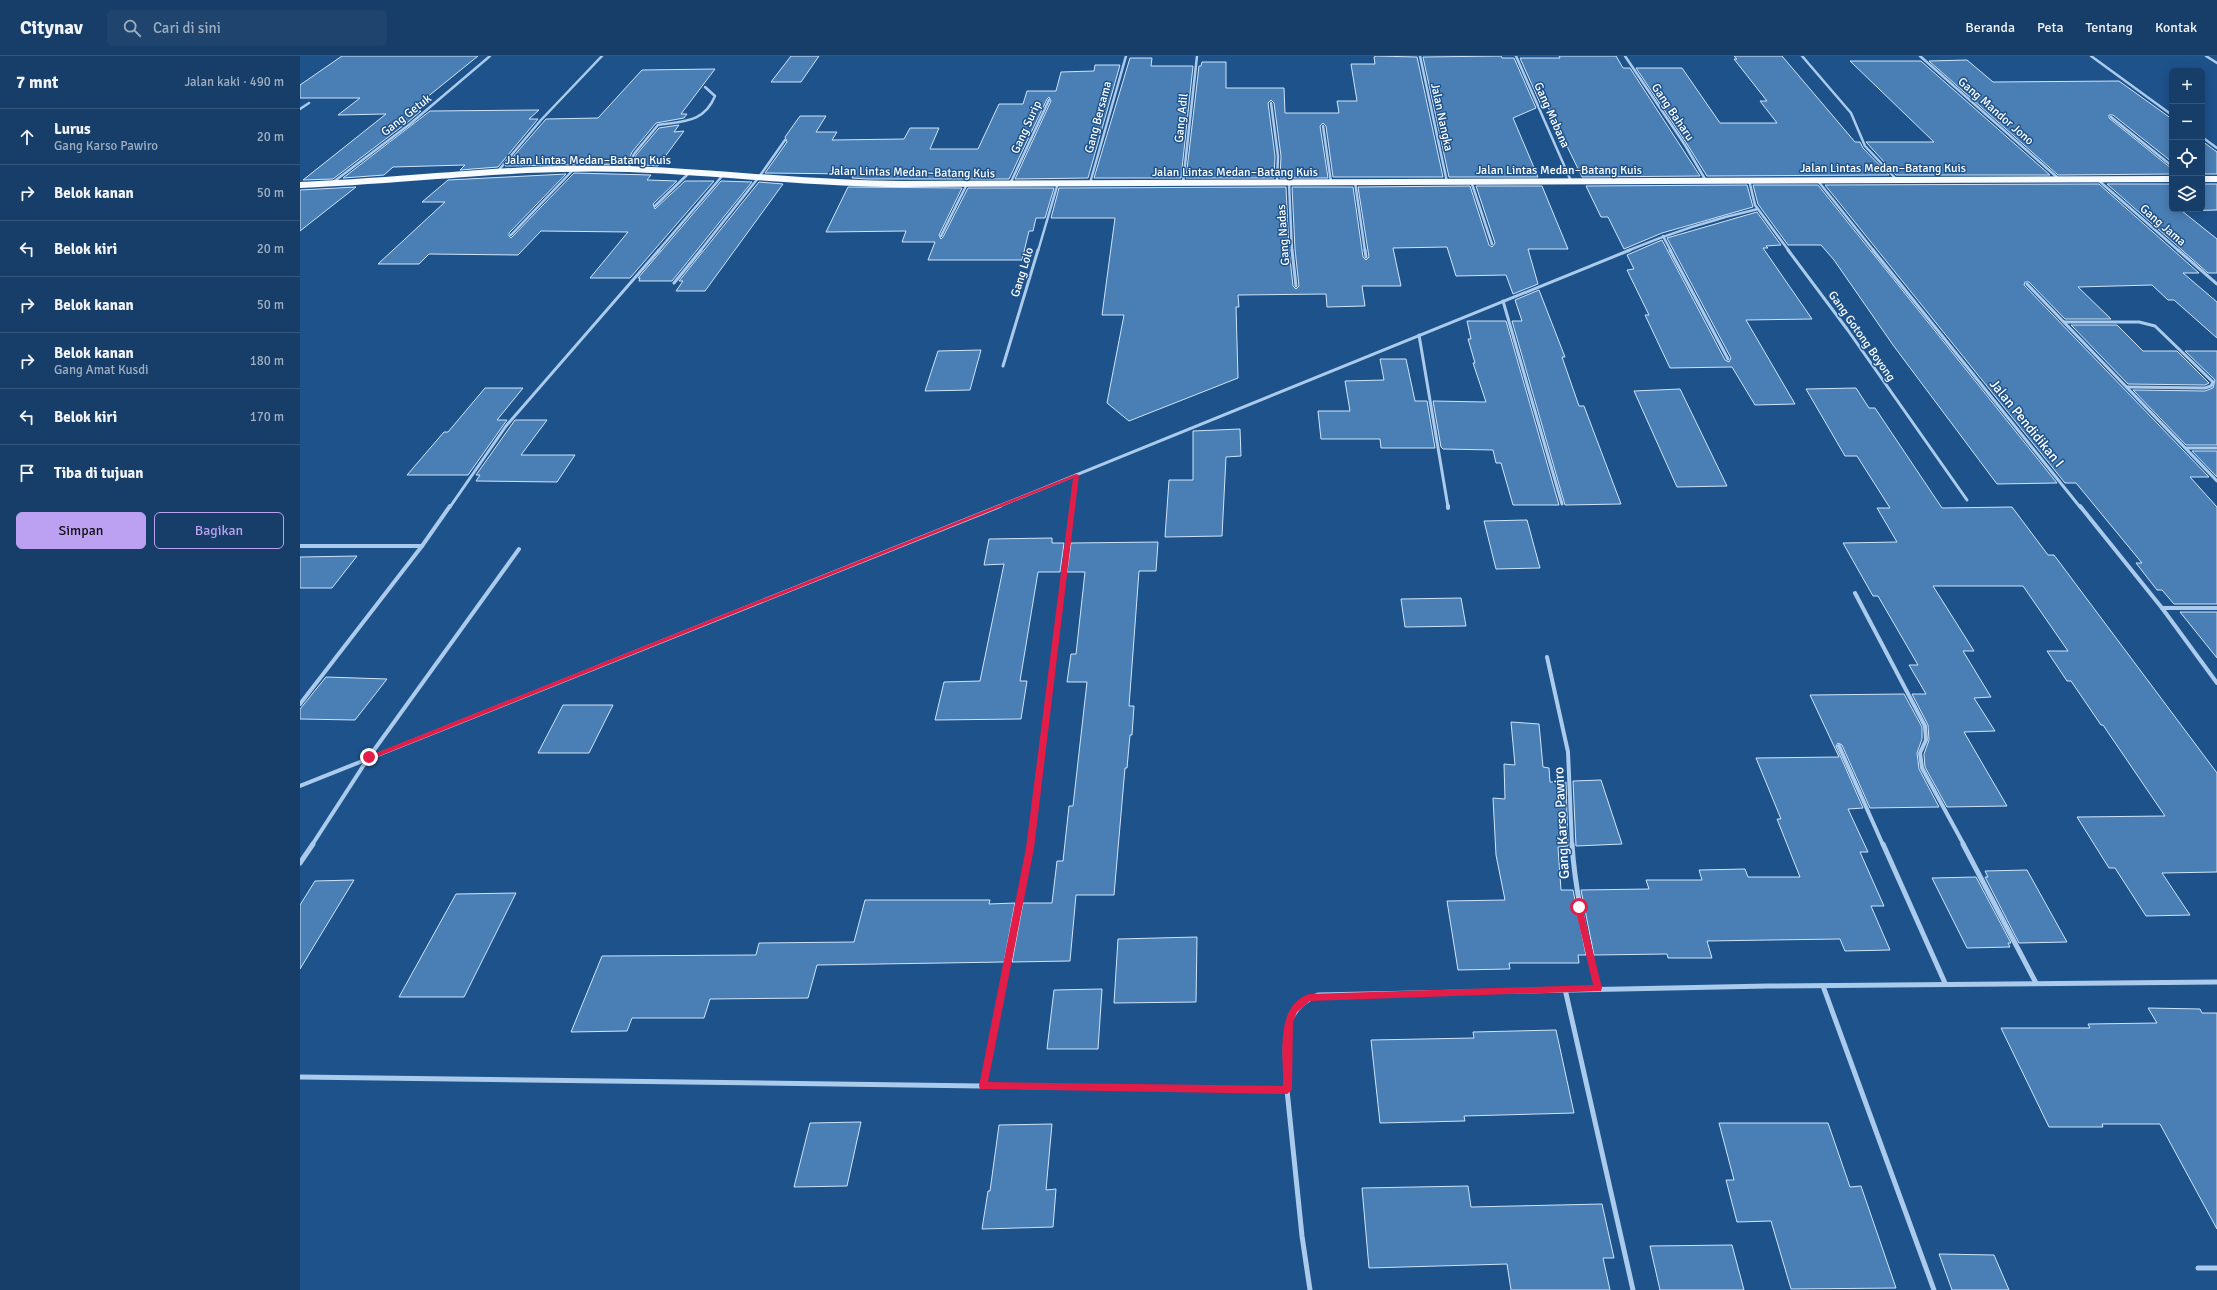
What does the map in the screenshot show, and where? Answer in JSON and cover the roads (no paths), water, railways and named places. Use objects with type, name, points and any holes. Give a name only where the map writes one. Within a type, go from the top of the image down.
[{"type":"highway","name":"Jalan Lintas Medan–Batang Kuis","points":[[300,185],[397,181],[498,171],[575,169],[628,169],[689,172],[759,178],[872,184],[1471,182],[1705,179],[2169,179]]},
{"type":"highway","points":[[2205,178],[2217,178]]},
{"type":"street","name":"Gang Getuk","points":[[330,184],[416,120],[490,56]]},
{"type":"street","points":[[498,171],[541,120],[602,56]]},
{"type":"street","name":"Gang Bersama","points":[[1090,183],[1126,56]]},
{"type":"street","name":"Gang Adil","points":[[1183,183],[1197,56]]},
{"type":"street","name":"Jalan Nangka","points":[[1420,56],[1447,182]]},
{"type":"street","name":"Gang Mabana","points":[[1516,56],[1571,181]]},
{"type":"street","name":"Gang Baharu","points":[[1625,56],[1685,145],[1705,179]]},
{"type":"street","points":[[1802,56],[1851,113],[1860,138],[1865,146],[1896,179]]},
{"type":"street","name":"Gang Mandor Jono","points":[[1920,56],[2060,179]]},
{"type":"street","points":[[2091,56],[2169,114]]},
{"type":"street","points":[[2206,56],[2217,63]]},
{"type":"street","points":[[628,169],[634,154],[658,125],[686,122],[703,114],[715,96],[705,87]]},
{"type":"street","name":"Gang Surip","points":[[1010,184],[1049,100]]},
{"type":"street","points":[[300,110],[309,103]]},
{"type":"street","points":[[1271,103],[1278,156],[1278,182]]},
{"type":"street","points":[[2111,117],[2169,164]]},
{"type":"street","points":[[1323,126],[1331,182]]},
{"type":"street","points":[[2205,139],[2217,148]]},
{"type":"street","points":[[674,283],[759,178],[785,140]]},
{"type":"street","points":[[511,235],[575,169]]},
{"type":"street","points":[[655,206],[689,172]]},
{"type":"street","points":[[300,704],[422,546],[506,426],[723,174]]},
{"type":"street","name":"Gang Jama","points":[[2096,179],[2217,284]]},
{"type":"street","name":"Gang Gotong Boyong","points":[[1749,180],[1751,195],[1756,207],[1847,329],[1967,500]]},
{"type":"street","name":"Jalan Pendidikan I","points":[[1817,180],[2162,608],[2217,684]]},
{"type":"street","points":[[1355,182],[1366,257]]},
{"type":"street","points":[[1471,182],[1492,244]]},
{"type":"street","name":"Gang Lolo","points":[[1003,366],[1058,183]]},
{"type":"street","name":"Gang Nadas","points":[[1289,183],[1291,238],[1296,286]]},
{"type":"street","points":[[941,236],[967,184]]},
{"type":"street","points":[[300,786],[369,757],[1076,475],[1663,236],[1756,207]]},
{"type":"street","points":[[1663,236],[1728,359]]},
{"type":"street","points":[[2027,284],[2217,481]]},
{"type":"street","points":[[1503,300],[1562,504]]},
{"type":"street","points":[[2064,322],[2139,322],[2150,324],[2206,376],[2213,385],[2204,388],[2127,387]]},
{"type":"street","points":[[1419,335],[1448,508]]},
{"type":"street","points":[[2186,448],[2217,448]]},
{"type":"street","points":[[983,1086],[1030,848],[1076,475]]},
{"type":"street","points":[[300,546],[422,546]]},
{"type":"street","points":[[300,863],[369,757],[519,549]]},
{"type":"street","points":[[1855,592],[1925,726],[1926,740],[1920,753],[1922,768],[1998,905],[2036,983]]},
{"type":"street","points":[[2162,608],[2217,608]]},
{"type":"street","name":"Gang Karso Pawiro","points":[[1547,657],[1568,752],[1574,876],[1579,907],[1598,988]]},
{"type":"street","points":[[1839,746],[1945,983]]},
{"type":"street","points":[[1310,1290],[1302,1236],[1287,1090],[1288,1022],[1294,1010],[1309,997],[1598,988],[1823,986],[1945,983],[2217,982]]},
{"type":"street","points":[[1823,986],[1934,1290]]},
{"type":"street","points":[[1564,989],[1604,1156],[1633,1290]]},
{"type":"street","points":[[300,1078],[1287,1090]]},
{"type":"street","points":[[2198,1268],[2217,1268]]}]
